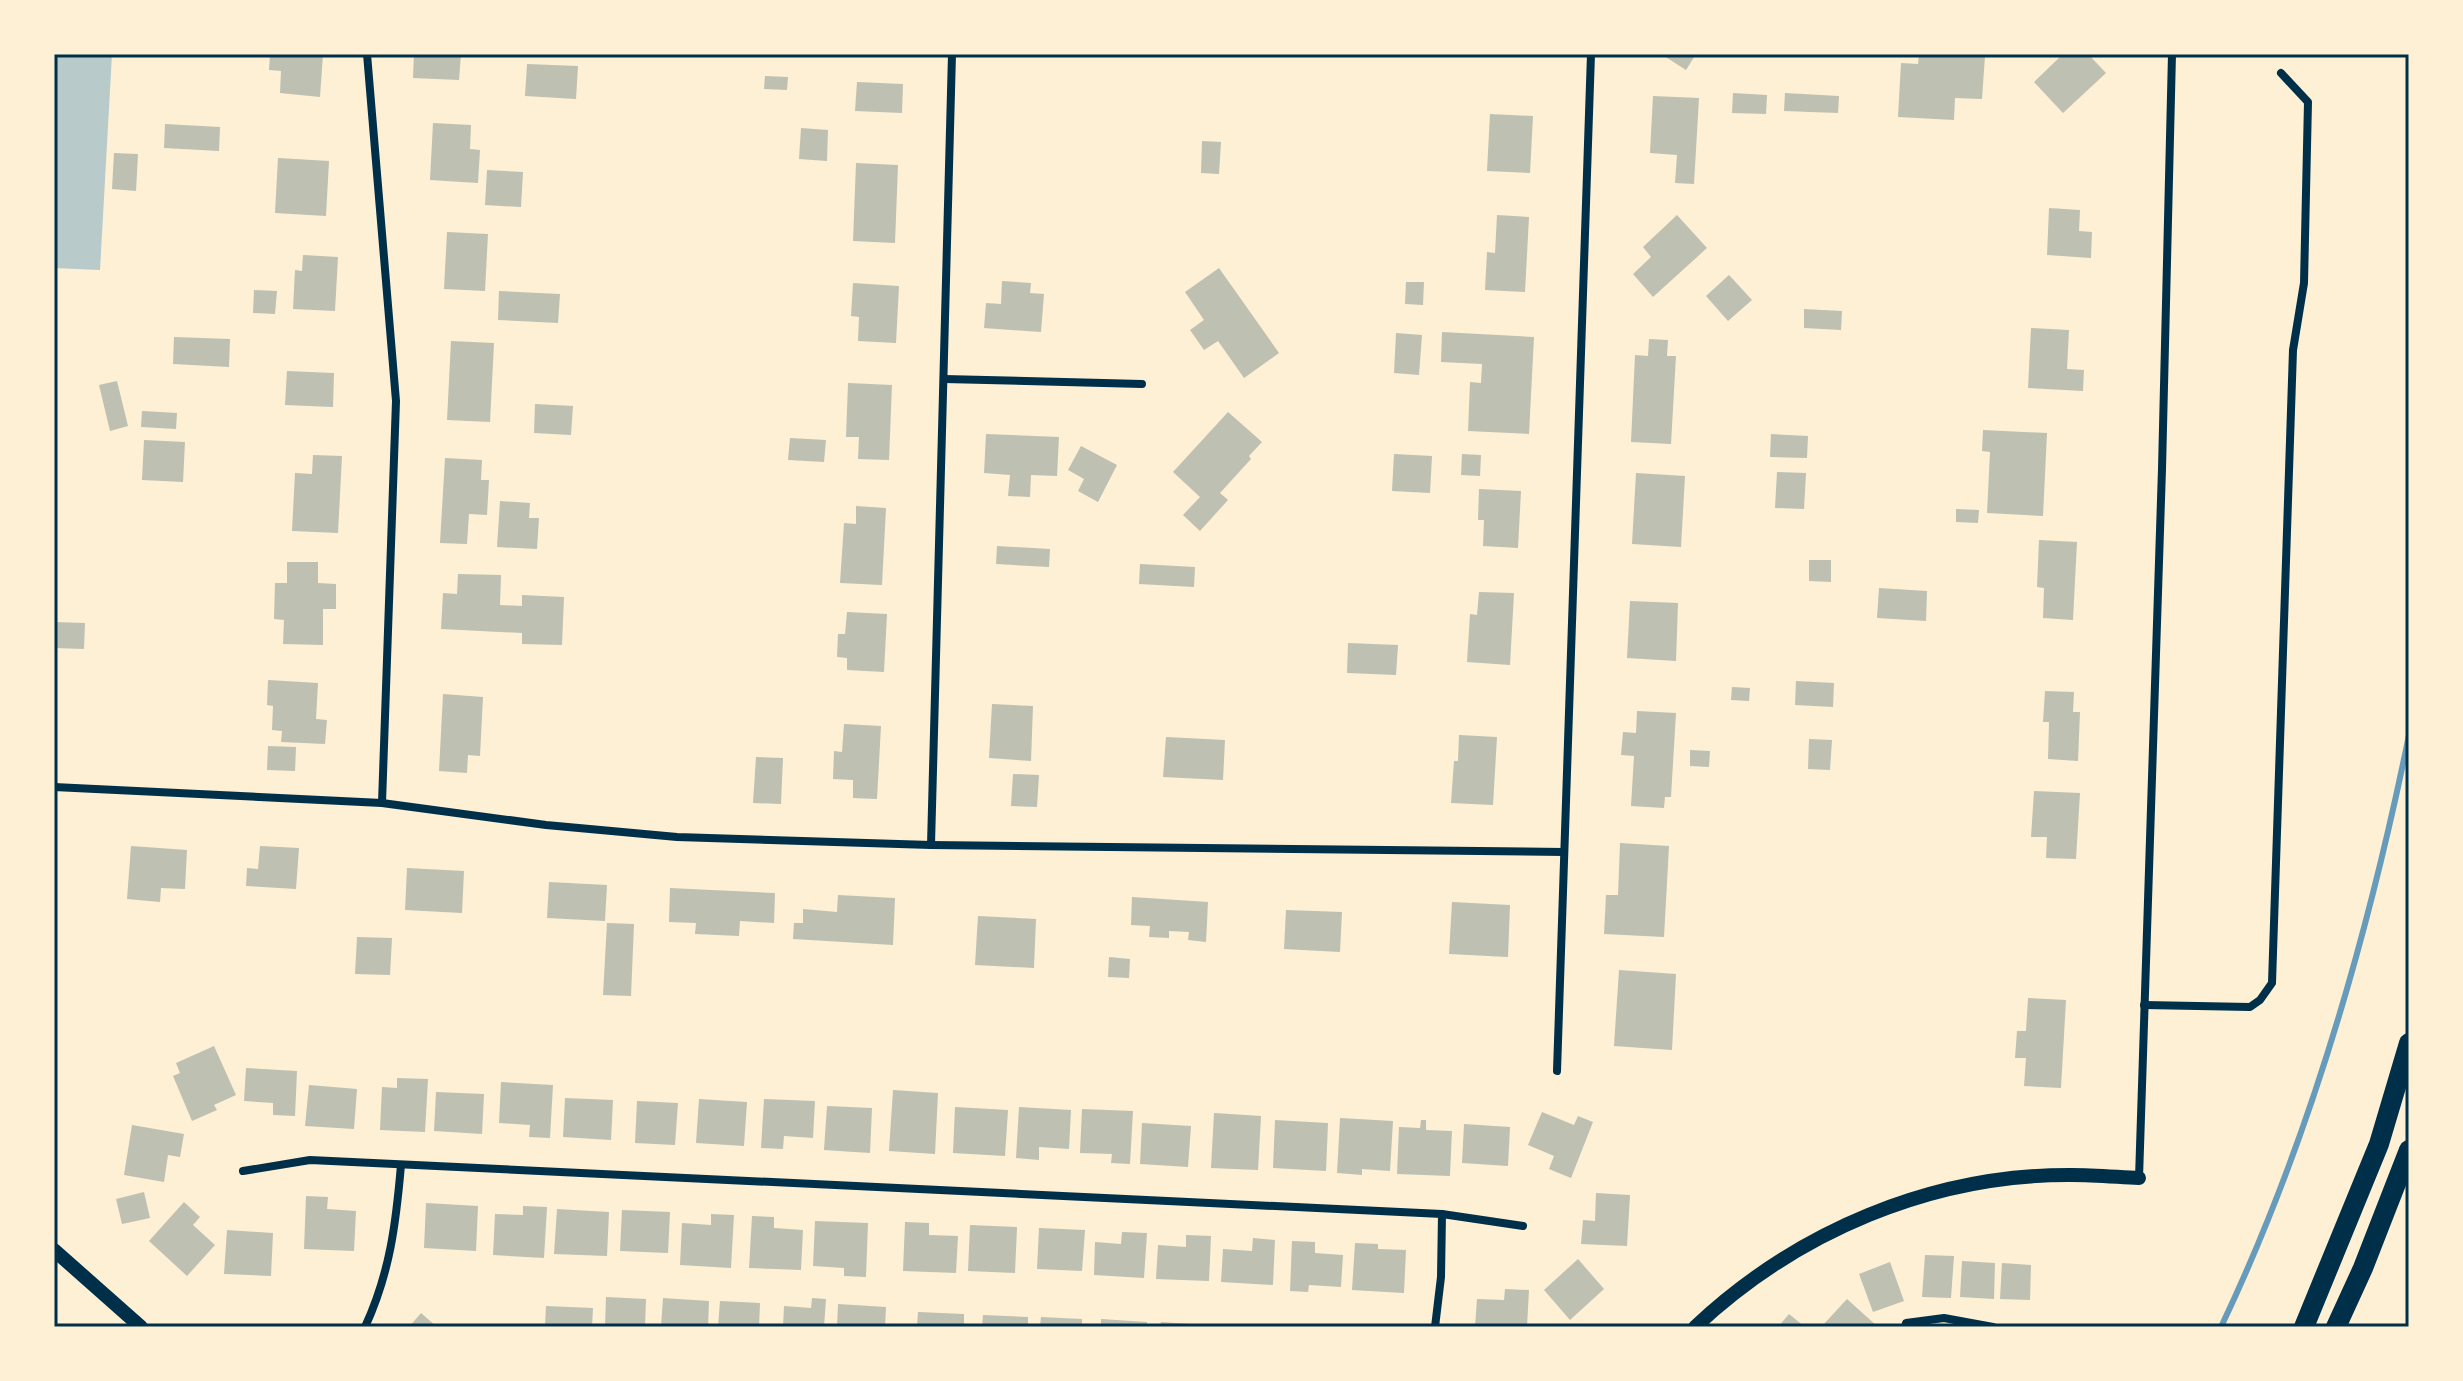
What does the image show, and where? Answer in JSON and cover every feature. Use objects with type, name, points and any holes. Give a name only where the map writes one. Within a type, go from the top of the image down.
[{"type":"highway","points":[[2304,1327],[2379,1144],[2409,1043]]},
{"type":"highway","points":[[2336,1327],[2363,1268],[2409,1150]]},
{"type":"street","points":[[367,54],[396,401],[382,803]]},
{"type":"street","points":[[931,845],[952,54]]},
{"type":"street","points":[[1557,1071],[1591,54]]},
{"type":"street","points":[[1695,1327],[1730,1294],[1787,1254],[1854,1219],[1932,1194],[1997,1181],[2070,1175],[2139,1178],[2172,54]]},
{"type":"street","points":[[2144,1005],[2250,1007],[2260,1000],[2272,983],[2293,350],[2304,283],[2308,102],[2281,73]]},
{"type":"street","points":[[944,379],[1142,384]]},
{"type":"street","points":[[54,787],[382,803],[546,825],[677,837],[931,845],[1564,852]]},
{"type":"street","points":[[243,1171],[310,1160],[1442,1214],[1523,1226]]},
{"type":"street","points":[[365,1327],[380,1293],[396,1229],[401,1165]]},
{"type":"street","points":[[1435,1327],[1441,1277],[1442,1214]]},
{"type":"street","points":[[54,1250],[141,1327]]},
{"type":"street","points":[[1905,1327],[1906,1323],[1944,1318],[1993,1327]]},
{"type":"shaded area","points":[[54,54],[112,54],[100,270],[54,268]]},
{"type":"building","points":[[270,54],[323,54],[320,97],[280,93],[281,71],[269,70]]},
{"type":"building","points":[[414,54],[461,54],[459,80],[413,78]]},
{"type":"building","points":[[1661,54],[1696,54],[1686,70]]},
{"type":"building","points":[[1919,54],[1985,56],[1982,99],[1955,98],[1954,120],[1898,117],[1901,63],[1918,64]]},
{"type":"building","points":[[2063,54],[2088,54],[2106,73],[2063,113],[2034,82]]},
{"type":"building","points":[[527,64],[578,66],[576,99],[525,96]]},
{"type":"building","points":[[765,76],[788,77],[787,90],[764,89]]},
{"type":"building","points":[[857,82],[903,84],[902,113],[855,111]]},
{"type":"building","points":[[1733,93],[1767,95],[1766,114],[1732,113]]},
{"type":"building","points":[[1785,93],[1839,96],[1838,113],[1784,111]]},
{"type":"building","points":[[1653,96],[1699,98],[1694,184],[1675,183],[1677,155],[1650,153]]},
{"type":"building","points":[[1490,114],[1533,116],[1530,173],[1487,171]]},
{"type":"building","points":[[433,123],[471,125],[470,149],[480,150],[478,183],[430,180]]},
{"type":"building","points":[[165,124],[220,127],[219,151],[164,148]]},
{"type":"building","points":[[801,128],[828,130],[827,161],[799,159]]},
{"type":"building","points":[[1202,141],[1221,142],[1219,174],[1201,173]]},
{"type":"building","points":[[114,153],[138,154],[136,191],[112,189]]},
{"type":"building","points":[[278,158],[329,161],[326,216],[275,213]]},
{"type":"building","points":[[856,163],[898,165],[895,243],[853,241]]},
{"type":"building","points":[[487,170],[523,172],[521,207],[485,205]]},
{"type":"building","points":[[2049,208],[2080,210],[2079,231],[2092,232],[2091,258],[2047,255]]},
{"type":"building","points":[[1497,215],[1529,217],[1525,292],[1485,290],[1487,252],[1495,253]]},
{"type":"building","points":[[1677,215],[1707,248],[1653,297],[1633,274],[1651,257],[1643,247]]},
{"type":"building","points":[[447,232],[488,234],[485,291],[444,289]]},
{"type":"building","points":[[303,255],[338,257],[335,311],[293,309],[295,270],[302,271]]},
{"type":"building","points":[[1219,268],[1279,353],[1244,378],[1218,341],[1204,350],[1190,330],[1204,320],[1185,292]]},
{"type":"building","points":[[1729,275],[1752,300],[1728,321],[1706,296]]},
{"type":"building","points":[[1002,281],[1031,283],[1030,293],[1044,294],[1041,332],[984,328],[986,303],[1001,304]]},
{"type":"building","points":[[1406,282],[1424,282],[1423,305],[1405,304]]},
{"type":"building","points":[[853,283],[899,286],[896,343],[858,341],[859,317],[851,316]]},
{"type":"building","points":[[254,290],[277,291],[275,314],[253,313]]},
{"type":"building","points":[[499,291],[560,294],[558,323],[498,320]]},
{"type":"building","points":[[1804,309],[1842,311],[1841,330],[1804,328]]},
{"type":"building","points":[[2031,328],[2069,330],[2067,369],[2084,370],[2083,391],[2028,388]]},
{"type":"building","points":[[1442,332],[1534,337],[1529,434],[1468,431],[1470,382],[1481,383],[1482,364],[1441,362]]},
{"type":"building","points":[[1396,333],[1422,335],[1419,375],[1394,373]]},
{"type":"building","points":[[174,337],[230,339],[229,367],[173,364]]},
{"type":"building","points":[[1649,339],[1668,340],[1667,356],[1676,356],[1671,444],[1631,442],[1635,355],[1648,356]]},
{"type":"building","points":[[451,341],[494,343],[490,422],[447,420]]},
{"type":"building","points":[[287,371],[334,373],[333,407],[285,405]]},
{"type":"building","points":[[117,381],[128,426],[110,431],[99,385]]},
{"type":"building","points":[[848,383],[892,385],[889,460],[858,459],[859,437],[846,437]]},
{"type":"building","points":[[535,404],[573,406],[571,435],[534,433]]},
{"type":"building","points":[[142,411],[177,413],[176,429],[141,427]]},
{"type":"building","points":[[1228,412],[1262,442],[1220,493],[1228,500],[1200,531],[1183,515],[1200,497],[1173,472]]},
{"type":"building","points":[[1983,430],[2047,433],[2043,516],[1987,513],[1990,452],[1982,451]]},
{"type":"building","points":[[986,434],[1059,437],[1057,476],[1031,475],[1030,497],[1008,496],[1010,475],[984,473]]},
{"type":"building","points":[[1771,434],[1808,436],[1807,458],[1770,457]]},
{"type":"building","points":[[790,438],[826,440],[824,462],[788,460]]},
{"type":"building","points":[[144,440],[185,442],[183,482],[142,480]]},
{"type":"building","points":[[1081,446],[1117,465],[1098,502],[1078,491],[1084,479],[1068,470]]},
{"type":"building","points":[[1394,454],[1432,456],[1430,493],[1392,491]]},
{"type":"building","points":[[1462,454],[1481,455],[1480,476],[1461,475]]},
{"type":"building","points":[[313,455],[342,456],[338,533],[292,531],[295,473],[312,474]]},
{"type":"building","points":[[445,458],[482,460],[481,480],[489,480],[487,515],[469,514],[467,544],[440,543]]},
{"type":"building","points":[[1777,472],[1806,473],[1804,509],[1775,508]]},
{"type":"building","points":[[1636,473],[1685,476],[1681,547],[1632,544]]},
{"type":"building","points":[[1479,489],[1521,491],[1518,548],[1483,546],[1484,520],[1478,520]]},
{"type":"building","points":[[500,501],[530,503],[529,518],[539,518],[537,549],[497,547]]},
{"type":"building","points":[[856,506],[886,508],[882,585],[840,583],[844,523],[856,524]]},
{"type":"building","points":[[1956,509],[1979,510],[1978,523],[1956,522]]},
{"type":"building","points":[[2039,540],[2077,542],[2073,620],[2043,618],[2044,588],[2037,587]]},
{"type":"building","points":[[997,546],[1050,549],[1049,567],[996,564]]},
{"type":"building","points":[[1809,560],[1831,560],[1831,582],[1809,581]]},
{"type":"building","points":[[287,562],[318,562],[318,583],[336,584],[336,609],[323,609],[323,645],[283,644],[284,620],[274,619],[275,583],[287,583]]},
{"type":"building","points":[[1140,564],[1195,567],[1194,587],[1139,584]]},
{"type":"building","points":[[458,574],[501,575],[500,605],[522,606],[522,595],[564,597],[562,645],[522,644],[522,633],[441,629],[443,593],[457,594]]},
{"type":"building","points":[[1879,588],[1927,591],[1926,621],[1877,618]]},
{"type":"building","points":[[1479,592],[1514,593],[1510,665],[1467,662],[1470,614],[1477,615]]},
{"type":"building","points":[[1630,601],[1678,603],[1676,661],[1627,658]]},
{"type":"building","points":[[847,612],[887,614],[884,672],[847,670],[847,658],[837,657],[838,634],[845,634]]},
{"type":"building","points":[[54,622],[85,623],[84,649],[54,648]]},
{"type":"building","points":[[1348,643],[1398,645],[1396,675],[1347,673]]},
{"type":"building","points":[[268,680],[318,683],[316,719],[327,720],[325,744],[281,742],[282,731],[272,730],[273,706],[267,705]]},
{"type":"building","points":[[1796,681],[1834,683],[1833,707],[1795,705]]},
{"type":"building","points":[[1732,687],[1750,688],[1749,701],[1731,700]]},
{"type":"building","points":[[2045,691],[2074,692],[2073,712],[2080,712],[2078,761],[2048,759],[2049,722],[2043,722]]},
{"type":"building","points":[[443,694],[483,697],[480,756],[468,755],[467,773],[439,771]]},
{"type":"building","points":[[992,704],[1033,706],[1031,761],[989,758]]},
{"type":"building","points":[[1637,711],[1676,713],[1671,797],[1665,797],[1664,808],[1631,806],[1634,756],[1621,755],[1623,732],[1636,733]]},
{"type":"building","points":[[844,724],[881,726],[877,799],[853,798],[853,780],[833,779],[834,751],[842,752]]},
{"type":"building","points":[[1459,735],[1497,737],[1493,805],[1451,803]]},
{"type":"building","points":[[1166,737],[1225,740],[1223,780],[1163,777]]},
{"type":"building","points":[[1809,739],[1832,740],[1830,770],[1808,769]]},
{"type":"building","points":[[268,746],[296,747],[295,771],[267,770]]},
{"type":"building","points":[[1690,750],[1710,751],[1709,767],[1690,766]]},
{"type":"building","points":[[756,757],[783,758],[781,804],[753,803]]},
{"type":"building","points":[[1013,774],[1039,775],[1037,807],[1011,806]]},
{"type":"building","points":[[2034,791],[2080,793],[2076,859],[2046,858],[2047,837],[2031,837]]},
{"type":"building","points":[[1620,843],[1669,846],[1664,937],[1604,934],[1606,895],[1618,895]]},
{"type":"building","points":[[131,846],[187,850],[185,889],[161,888],[160,902],[127,899]]},
{"type":"building","points":[[260,846],[299,848],[296,889],[246,886],[247,868],[258,869]]},
{"type":"building","points":[[407,868],[464,871],[462,913],[405,910]]},
{"type":"building","points":[[549,882],[607,885],[605,921],[547,918]]},
{"type":"building","points":[[670,888],[775,893],[774,923],[740,921],[739,936],[695,934],[696,923],[669,922]]},
{"type":"building","points":[[838,895],[895,898],[893,945],[793,939],[794,923],[803,923],[803,909],[837,912]]},
{"type":"building","points":[[1132,897],[1208,902],[1206,942],[1188,940],[1189,932],[1169,931],[1169,938],[1149,937],[1150,926],[1131,925]]},
{"type":"building","points":[[1452,902],[1510,905],[1508,957],[1449,954]]},
{"type":"building","points":[[1286,910],[1342,912],[1340,952],[1284,949]]},
{"type":"building","points":[[978,916],[1036,919],[1034,968],[975,965]]},
{"type":"building","points":[[607,923],[634,924],[631,996],[603,995]]},
{"type":"building","points":[[357,937],[392,938],[390,975],[355,974]]},
{"type":"building","points":[[1109,957],[1130,959],[1129,978],[1108,977]]},
{"type":"building","points":[[1619,970],[1676,974],[1672,1050],[1614,1046]]},
{"type":"building","points":[[2028,998],[2066,1000],[2061,1088],[2024,1086],[2026,1058],[2015,1058],[2017,1031],[2026,1031]]},
{"type":"building","points":[[214,1046],[236,1095],[214,1105],[217,1110],[192,1121],[173,1076],[180,1073],[176,1063]]},
{"type":"building","points":[[246,1068],[297,1071],[295,1116],[273,1115],[273,1103],[244,1101]]},
{"type":"building","points":[[397,1078],[428,1079],[425,1132],[380,1130],[382,1087],[397,1088]]},
{"type":"building","points":[[501,1082],[553,1085],[550,1138],[529,1137],[530,1125],[499,1123]]},
{"type":"building","points":[[309,1085],[357,1089],[354,1129],[305,1126]]},
{"type":"building","points":[[893,1090],[938,1093],[935,1154],[889,1151]]},
{"type":"building","points":[[436,1092],[484,1094],[482,1134],[434,1131]]},
{"type":"building","points":[[565,1098],[613,1100],[611,1140],[563,1137]]},
{"type":"building","points":[[699,1099],[747,1102],[744,1146],[696,1143]]},
{"type":"building","points":[[764,1099],[815,1101],[813,1138],[784,1136],[783,1149],[761,1148]]},
{"type":"building","points":[[637,1101],[678,1103],[675,1145],[635,1143]]},
{"type":"building","points":[[827,1106],[872,1108],[870,1153],[824,1150]]},
{"type":"building","points":[[955,1107],[1008,1110],[1005,1156],[953,1153]]},
{"type":"building","points":[[1019,1107],[1071,1110],[1069,1149],[1039,1147],[1039,1160],[1016,1158]]},
{"type":"building","points":[[1082,1109],[1133,1111],[1130,1164],[1111,1163],[1112,1154],[1080,1153]]},
{"type":"building","points":[[1542,1112],[1574,1125],[1578,1116],[1593,1122],[1571,1178],[1549,1169],[1554,1156],[1528,1145]]},
{"type":"building","points":[[1214,1113],[1261,1116],[1258,1170],[1211,1168]]},
{"type":"building","points":[[1340,1118],[1393,1121],[1390,1171],[1362,1169],[1362,1175],[1337,1173]]},
{"type":"building","points":[[1275,1120],[1328,1123],[1326,1171],[1273,1168]]},
{"type":"building","points":[[1421,1120],[1426,1120],[1426,1130],[1452,1131],[1450,1176],[1397,1174],[1399,1127],[1420,1128]]},
{"type":"building","points":[[1142,1123],[1191,1126],[1188,1167],[1140,1164]]},
{"type":"building","points":[[1464,1124],[1510,1127],[1508,1166],[1462,1163]]},
{"type":"building","points":[[132,1125],[184,1134],[180,1157],[168,1155],[164,1182],[124,1175]]},
{"type":"building","points":[[144,1192],[150,1218],[122,1224],[116,1199]]},
{"type":"building","points":[[1596,1193],[1630,1195],[1627,1246],[1581,1244],[1583,1220],[1595,1221]]},
{"type":"building","points":[[306,1196],[328,1197],[327,1209],[356,1211],[354,1251],[304,1249]]},
{"type":"building","points":[[184,1202],[200,1217],[193,1225],[215,1245],[187,1276],[149,1241]]},
{"type":"building","points":[[426,1203],[478,1206],[476,1251],[424,1248]]},
{"type":"building","points":[[523,1206],[547,1207],[544,1258],[493,1255],[495,1214],[523,1215]]},
{"type":"building","points":[[557,1209],[609,1212],[607,1256],[554,1254]]},
{"type":"building","points":[[622,1210],[670,1212],[668,1253],[620,1251]]},
{"type":"building","points":[[711,1214],[734,1215],[731,1268],[680,1265],[682,1223],[711,1225]]},
{"type":"building","points":[[752,1216],[774,1217],[774,1228],[803,1230],[801,1270],[749,1268]]},
{"type":"building","points":[[815,1221],[868,1223],[866,1277],[844,1276],[844,1268],[813,1266]]},
{"type":"building","points":[[905,1222],[929,1223],[929,1235],[958,1236],[956,1273],[903,1271]]},
{"type":"building","points":[[970,1225],[1017,1227],[1015,1273],[968,1271]]},
{"type":"building","points":[[1039,1228],[1085,1230],[1082,1271],[1037,1269]]},
{"type":"building","points":[[227,1230],[273,1233],[271,1276],[224,1274]]},
{"type":"building","points":[[1122,1232],[1147,1233],[1144,1278],[1094,1275],[1095,1242],[1121,1244]]},
{"type":"building","points":[[1186,1235],[1211,1236],[1209,1281],[1156,1279],[1158,1245],[1186,1247]]},
{"type":"building","points":[[1253,1238],[1275,1240],[1273,1285],[1221,1282],[1223,1249],[1252,1251]]},
{"type":"building","points":[[1292,1241],[1315,1242],[1315,1253],[1343,1255],[1341,1287],[1309,1285],[1308,1292],[1290,1291]]},
{"type":"building","points":[[1355,1243],[1378,1244],[1378,1249],[1406,1250],[1404,1293],[1352,1290]]},
{"type":"building","points":[[1925,1255],[1954,1256],[1951,1298],[1922,1297]]},
{"type":"building","points":[[1578,1259],[1604,1289],[1570,1320],[1544,1290]]},
{"type":"building","points":[[1962,1261],[1995,1263],[1994,1299],[1960,1297]]},
{"type":"building","points":[[1890,1262],[1904,1301],[1873,1312],[1859,1274]]},
{"type":"building","points":[[2002,1263],[2031,1265],[2030,1300],[2000,1299]]},
{"type":"building","points":[[1505,1289],[1529,1290],[1527,1327],[1475,1327],[1477,1299],[1504,1300]]},
{"type":"building","points":[[606,1297],[646,1299],[645,1327],[605,1327]]},
{"type":"building","points":[[663,1298],[709,1301],[708,1327],[661,1327]]},
{"type":"building","points":[[812,1298],[826,1299],[824,1327],[783,1327],[784,1306],[811,1308]]},
{"type":"building","points":[[1847,1299],[1878,1327],[1827,1327],[1824,1324]]},
{"type":"building","points":[[720,1301],[760,1303],[759,1327],[718,1327]]},
{"type":"building","points":[[838,1304],[886,1307],[885,1327],[837,1327]]},
{"type":"building","points":[[546,1306],[593,1308],[592,1327],[545,1327]]},
{"type":"building","points":[[918,1312],[964,1314],[964,1327],[917,1327]]},
{"type":"building","points":[[421,1313],[437,1327],[409,1327]]},
{"type":"building","points":[[1789,1314],[1805,1327],[1778,1327]]},
{"type":"building","points":[[983,1315],[1028,1317],[1028,1327],[982,1327]]},
{"type":"building","points":[[1041,1317],[1082,1319],[1082,1327],[1040,1327]]},
{"type":"building","points":[[1101,1319],[1147,1322],[1147,1327],[1101,1327]]},
{"type":"building","points":[[1161,1322],[1205,1325],[1205,1327],[1160,1327]]},
{"type":"waterway","points":[[2221,1327],[2282,1185],[2333,1037],[2375,886],[2409,735]]}]
